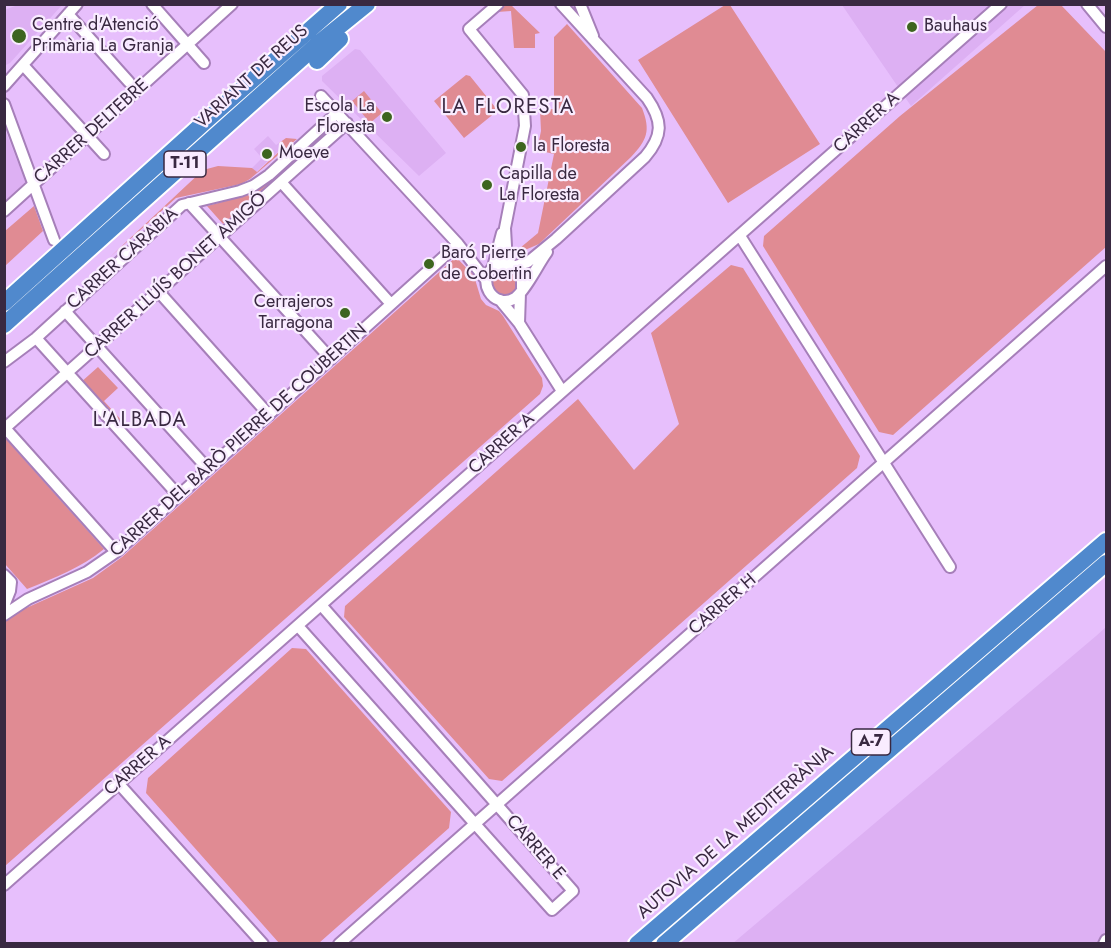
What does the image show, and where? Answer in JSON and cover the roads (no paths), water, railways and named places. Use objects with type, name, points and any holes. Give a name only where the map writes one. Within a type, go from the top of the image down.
[{"type":"highway","name":"VARIANT DE REUS","points":[[4,303],[339,4]]},
{"type":"highway","name":"VARIANT DE REUS","points":[[4,325],[320,42],[367,4]]},
{"type":"highway","points":[[317,61],[376,4]]},
{"type":"highway","name":"AUTOVIA DE LA MEDITERRÀNIA","points":[[637,944],[1107,541]]},
{"type":"highway","name":"AUTOVIA DE LA MEDITERRÀNIA","points":[[664,944],[1107,563]]},
{"type":"street","points":[[4,86],[77,4]]},
{"type":"street","points":[[152,4],[204,63]]},
{"type":"street","name":"CARRER DELTEBRE","points":[[4,211],[232,4]]},
{"type":"street","points":[[498,4],[469,29],[523,95],[525,126],[505,228],[500,237],[490,272],[488,290],[500,300],[519,323],[562,391]]},
{"type":"street","points":[[490,272],[528,262],[645,157],[654,146],[658,134],[659,121],[654,109],[561,4]]},
{"type":"street","points":[[580,4],[594,39]]},
{"type":"street","name":"CARRER A","points":[[4,885],[1001,4]]},
{"type":"street","points":[[1087,4],[1107,27]]},
{"type":"street","points":[[68,14],[129,82]]},
{"type":"street","points":[[23,65],[104,154]]},
{"type":"street","points":[[321,96],[458,244],[490,272]]},
{"type":"street","points":[[4,104],[54,240]]},
{"type":"street","name":"CARRER CARABIA","points":[[4,362],[36,338],[175,210],[182,205],[253,186],[269,175],[337,113]]},
{"type":"street","name":"CARRER LLUÍS BONET AMIGÓ","points":[[5,429],[347,123]]},
{"type":"street","points":[[281,182],[391,304]]},
{"type":"street","points":[[189,203],[331,359]]},
{"type":"street","points":[[505,228],[511,265],[523,279],[519,323]]},
{"type":"street","points":[[740,236],[950,567]]},
{"type":"street","points":[[500,300],[511,300],[521,290],[556,239]]},
{"type":"street","name":"CARRER DEL BARÒ PIERRE DE COUBERTIN","points":[[4,615],[27,599],[87,572],[116,552],[458,244]]},
{"type":"street","name":"CARRER H","points":[[339,944],[1107,266]]},
{"type":"street","points":[[159,292],[269,415]]},
{"type":"street","points":[[65,311],[207,469]]},
{"type":"street","points":[[36,338],[178,495]]},
{"type":"street","points":[[5,429],[116,552]]},
{"type":"street","points":[[4,575],[11,582],[4,606]]},
{"type":"street","name":"CARRER E","points":[[298,626],[552,910],[573,891],[321,605]]},
{"type":"street","points":[[119,784],[263,944]]},
{"type":"street","points":[[1104,944],[1107,940]]},
{"type":"place","name":"Bauhaus","points":[[912,27]]},
{"type":"place","name":"Centre d'Atenció Primària La Granja","points":[[19,36]]},
{"type":"place","name":"Escola La Floresta","points":[[387,117]]},
{"type":"place","name":"la Floresta","points":[[521,147]]},
{"type":"place","name":"Moeve","points":[[267,154]]},
{"type":"place","name":"Capilla de La Floresta","points":[[487,185]]},
{"type":"place","name":"Baró Pierre de Cobertin","points":[[429,264]]},
{"type":"place","name":"Cerrajeros Tarragona","points":[[345,313]]},
{"type":"district","name":"LA FLORESTA","points":[[508,108]]},
{"type":"district","name":"L'ALBADA","points":[[140,421]]}]
